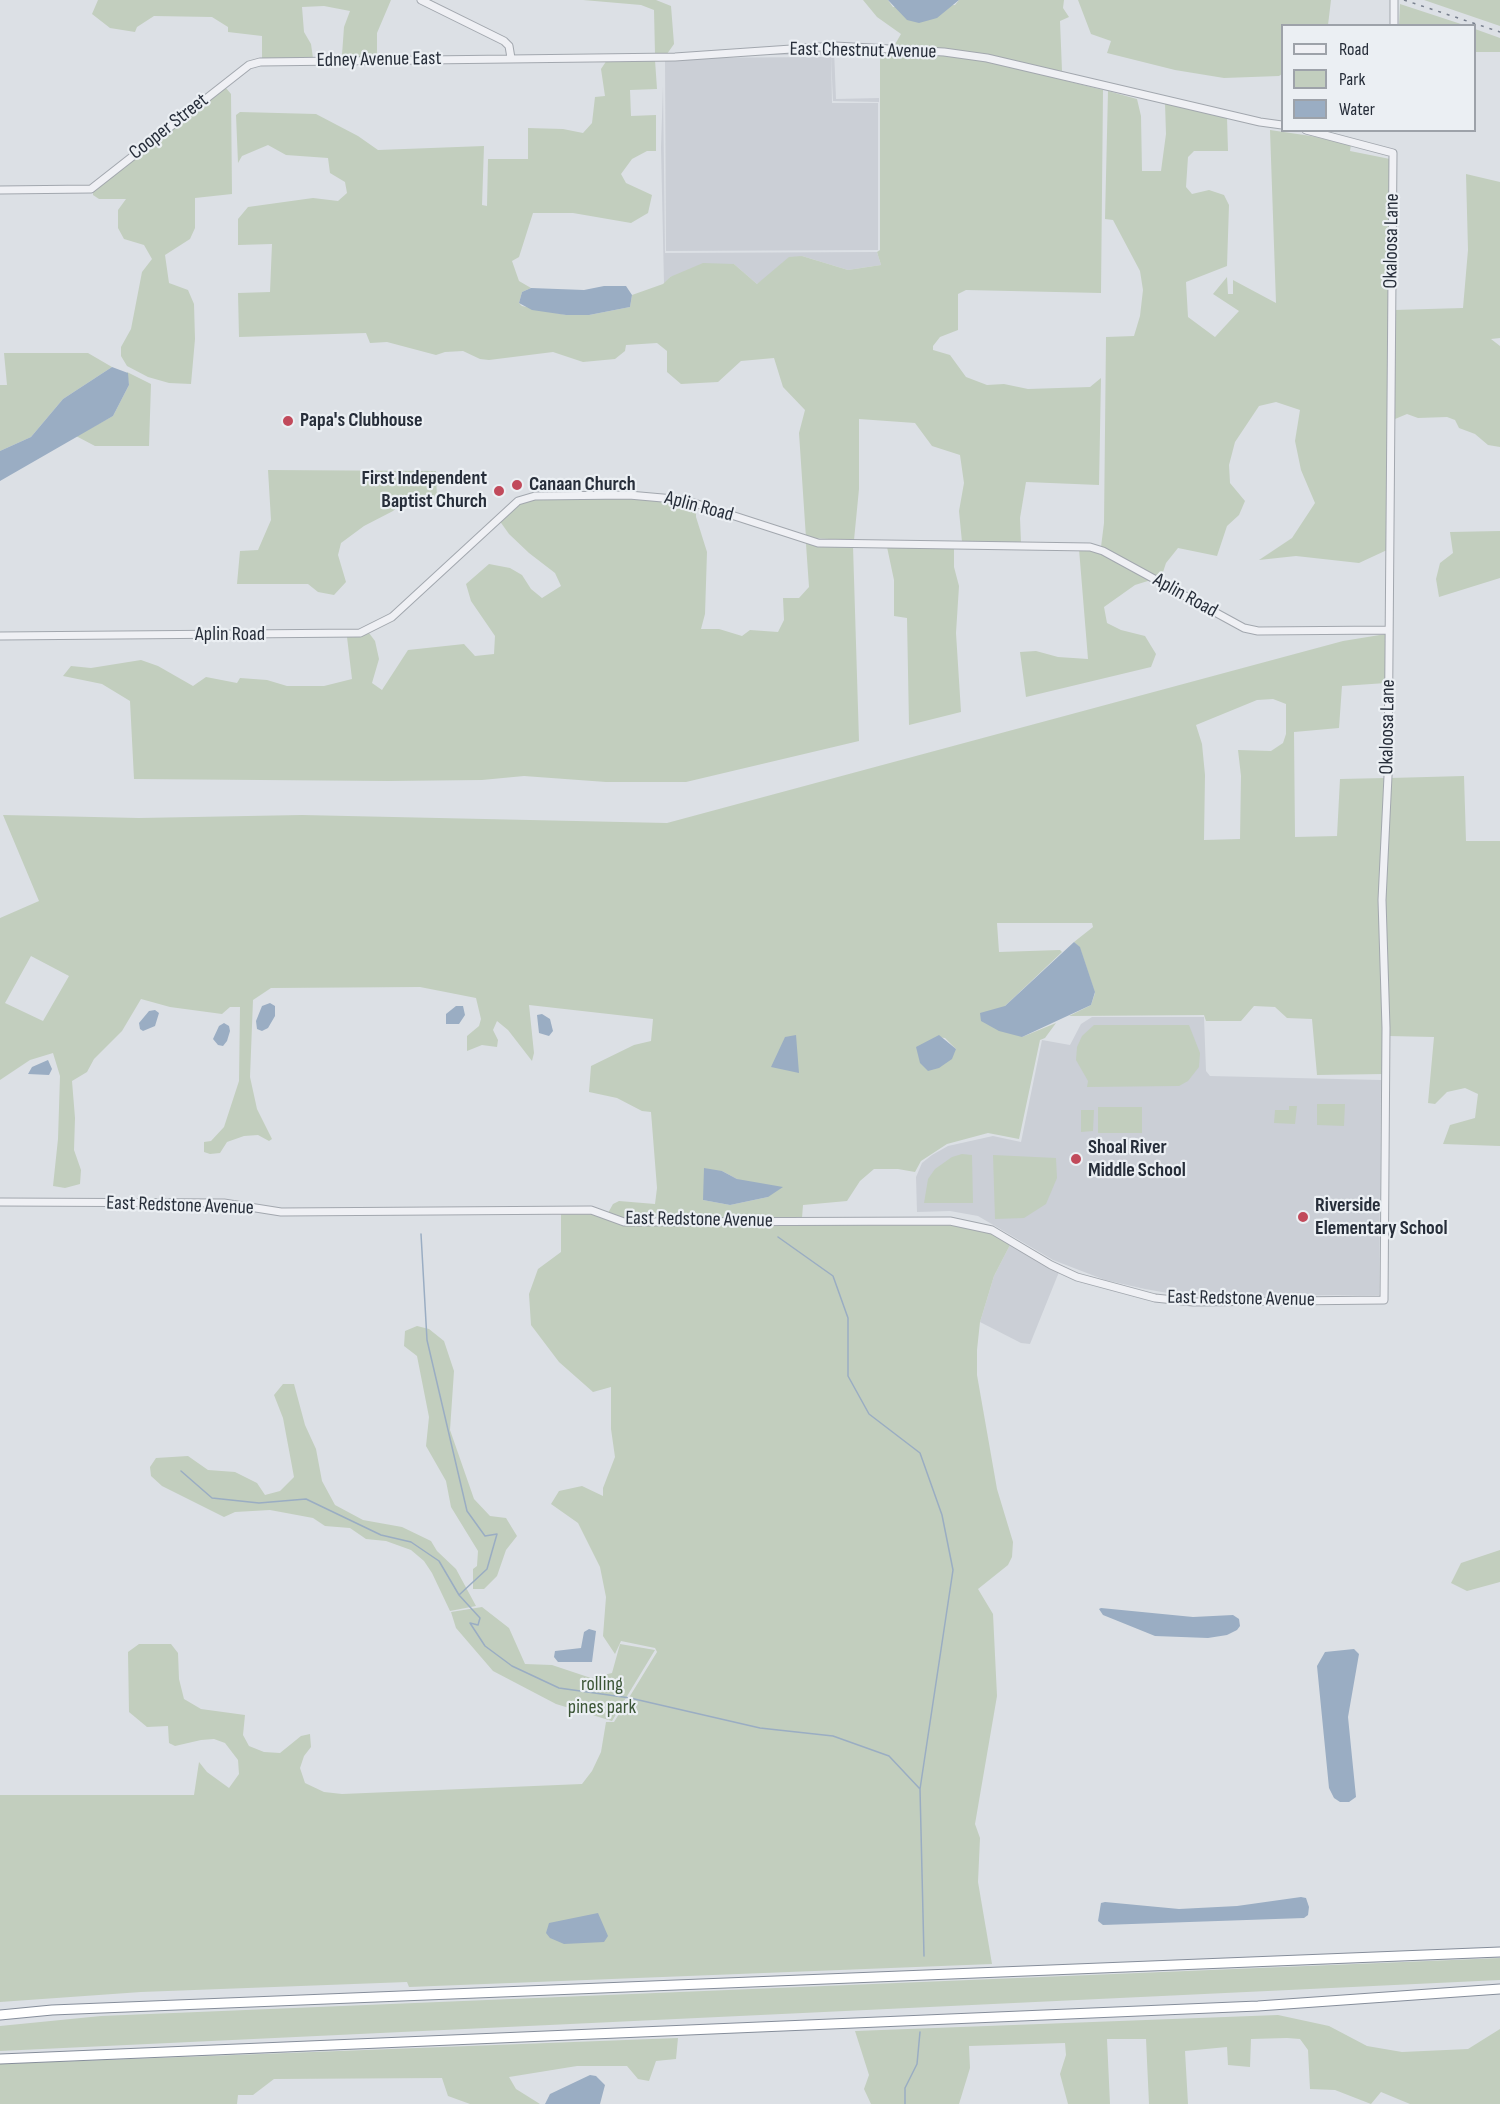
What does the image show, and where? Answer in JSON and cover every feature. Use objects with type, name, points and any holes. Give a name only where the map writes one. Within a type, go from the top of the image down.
[{"type":"highway","points":[[0,2014],[63,2009],[1500,1952]]},
{"type":"highway","points":[[0,2059],[1258,2006],[1500,1989]]},
{"type":"street","points":[[421,0],[504,41],[509,46],[511,58]]},
{"type":"street","points":[[1394,0],[1394,24]]},
{"type":"street","name":"East Chestnut Avenue","points":[[511,58],[695,56],[835,46],[944,52],[987,58],[1250,120],[1281,125]]},
{"type":"street","name":"Edney Avenue East","points":[[249,65],[260,62],[511,58]]},
{"type":"street","name":"Cooper Street","points":[[0,190],[91,189],[249,65]]},
{"type":"street","name":"Okaloosa Lane","points":[[1314,132],[1393,153],[1388,776],[1382,900],[1386,1039],[1384,1300]]},
{"type":"street","name":"Aplin Road","points":[[0,636],[360,633],[392,617],[518,501],[536,496],[618,495],[661,495],[685,500],[818,543],[1096,548],[1244,628],[1258,631],[1388,630]]},
{"type":"street","name":"East Redstone Avenue","points":[[0,1202],[224,1203],[281,1212],[591,1210],[624,1222],[950,1221],[992,1230],[1051,1265],[1077,1277],[1155,1298],[1193,1302],[1384,1300]]},
{"type":"shaded area","points":[[834,49],[836,99],[879,98],[879,102],[833,101],[831,55],[745,55]]},
{"type":"shaded area","points":[[831,57],[832,103],[878,103],[878,250],[666,251],[665,58]]},
{"type":"shaded area","points":[[663,86],[665,253],[877,252],[881,265],[848,270],[802,256],[757,284],[734,264],[670,277],[664,284],[661,147]]},
{"type":"shaded area","name":"Shoal River Middle School","points":[[1092,1017],[1204,1017],[1206,1071],[1210,1076],[1381,1080],[1379,1295],[1185,1296],[1145,1289],[1105,1280],[1053,1260],[978,1216],[950,1211],[917,1212],[916,1177],[922,1163],[932,1155],[948,1146],[993,1136],[1021,1142],[1042,1040],[1070,1045],[1081,1024]]},
{"type":"shaded area","points":[[1010,1245],[1059,1272],[1030,1344],[1021,1343],[980,1322],[994,1276]]},
{"type":"green space","points":[[98,0],[391,0],[377,33],[377,55],[345,58],[342,55],[344,27],[350,11],[324,6],[302,7],[304,32],[311,44],[313,58],[262,59],[262,36],[228,32],[228,27],[212,17],[154,16],[137,27],[135,32],[110,28],[92,14]]},
{"type":"green space","points":[[583,0],[656,0],[671,6],[674,44],[667,54],[655,54],[654,10],[641,5]]},
{"type":"green space","points":[[863,0],[888,0],[893,7],[955,5],[959,0],[1064,0],[1063,8],[1069,17],[1060,21],[1062,71],[894,46],[901,34],[877,17]]},
{"type":"green space","points":[[1078,0],[1331,0],[1328,24],[1281,24],[1281,75],[1279,76],[1224,78],[1175,70],[1107,53],[1111,41],[1091,34]]},
{"type":"green space","points":[[1424,0],[1500,0],[1500,26]]},
{"type":"green space","points":[[1400,4],[1461,24],[1399,24]]},
{"type":"green space","points":[[1476,29],[1500,38],[1500,52],[1476,52]]},
{"type":"green space","points":[[880,51],[944,55],[987,61],[1103,90],[1101,293],[966,290],[958,294],[958,330],[940,337],[933,346],[933,350],[950,355],[966,377],[987,385],[1004,384],[1028,389],[1090,387],[1101,378],[1099,485],[1026,482],[1020,518],[1021,543],[962,542],[959,511],[964,483],[960,455],[932,446],[915,423],[859,419],[859,489],[854,540],[806,538],[799,433],[805,410],[783,387],[774,358],[741,361],[718,382],[681,384],[667,372],[667,351],[657,343],[626,345],[625,351],[615,359],[583,362],[553,352],[489,360],[480,359],[463,351],[436,355],[387,342],[370,343],[366,333],[239,337],[238,293],[270,292],[272,244],[238,245],[238,219],[248,207],[313,198],[338,201],[347,193],[345,182],[330,173],[328,158],[286,155],[268,145],[242,156],[238,163],[236,115],[240,112],[316,114],[358,136],[378,150],[484,146],[482,205],[487,206],[488,159],[528,159],[528,128],[563,129],[583,133],[592,123],[595,97],[605,96],[601,69],[607,60],[655,60],[657,89],[630,90],[631,116],[656,115],[656,151],[647,151],[632,159],[621,174],[626,183],[652,195],[648,213],[631,223],[573,213],[533,213],[519,257],[512,261],[519,281],[531,288],[522,292],[519,303],[522,306],[566,315],[589,315],[630,307],[632,295],[663,284],[670,277],[703,263],[734,264],[757,284],[789,257],[802,256],[848,270],[881,265],[877,252],[880,250]]},
{"type":"green space","points":[[226,88],[231,94],[232,194],[195,198],[195,228],[190,239],[165,255],[169,283],[188,290],[194,304],[195,339],[191,384],[169,383],[148,377],[127,366],[121,356],[121,347],[131,329],[142,272],[152,259],[144,245],[124,239],[118,228],[118,210],[126,199],[99,199],[93,195],[93,191]]},
{"type":"green space","points":[[1108,91],[1137,99],[1141,116],[1142,171],[1161,171],[1166,134],[1165,103],[1227,117],[1228,151],[1194,151],[1188,157],[1186,187],[1192,194],[1209,190],[1224,195],[1229,205],[1227,266],[1186,282],[1188,317],[1215,337],[1239,311],[1213,294],[1227,277],[1228,294],[1233,294],[1233,280],[1276,303],[1270,130],[1351,145],[1350,151],[1390,159],[1387,550],[1359,563],[1296,556],[1259,560],[1292,538],[1315,503],[1301,470],[1295,441],[1300,410],[1276,402],[1259,406],[1235,442],[1229,465],[1230,483],[1245,501],[1239,515],[1227,526],[1217,556],[1178,548],[1166,563],[1162,575],[1157,577],[1101,547],[1104,523],[1106,337],[1134,336],[1140,316],[1143,290],[1140,271],[1113,220],[1105,219]]},
{"type":"green space","points":[[1466,174],[1500,182],[1500,338],[1491,339],[1500,346],[1500,447],[1488,445],[1475,434],[1459,428],[1455,420],[1447,417],[1418,418],[1407,414],[1395,419],[1394,310],[1463,308],[1468,250]]},
{"type":"green space","points":[[4,353],[88,353],[112,367],[63,399],[31,437],[0,451],[0,385],[7,385]]},
{"type":"green space","points":[[127,372],[151,384],[149,446],[95,446],[76,436],[113,416],[129,385]]},
{"type":"green space","points":[[268,470],[436,471],[437,500],[408,497],[393,511],[364,526],[341,543],[338,555],[346,582],[334,595],[318,592],[308,584],[237,584],[240,551],[258,550],[271,520]]},
{"type":"green space","points":[[536,498],[650,498],[696,506],[696,517],[707,552],[705,614],[701,629],[719,629],[742,636],[750,630],[778,632],[784,620],[783,598],[799,598],[809,587],[806,544],[853,546],[859,741],[686,782],[606,782],[524,776],[482,780],[388,781],[134,779],[130,701],[102,684],[63,676],[71,666],[91,668],[141,660],[158,666],[193,686],[206,677],[237,683],[240,678],[267,680],[287,686],[324,686],[352,679],[347,637],[369,633],[375,641],[379,659],[372,683],[382,690],[408,650],[464,644],[475,656],[494,654],[495,636],[471,601],[466,584],[489,564],[510,568],[522,575],[531,589],[542,598],[561,586],[555,573],[529,553],[509,534],[499,520],[519,504]]},
{"type":"green space","points":[[1500,531],[1500,578],[1439,597],[1436,579],[1440,563],[1453,553],[1450,532]]},
{"type":"green space","points":[[887,547],[954,548],[954,567],[959,586],[956,633],[961,712],[909,725],[907,618],[894,616],[894,580]]},
{"type":"green space","points":[[1079,549],[1103,553],[1151,580],[1135,585],[1104,607],[1107,623],[1121,630],[1145,636],[1156,654],[1151,667],[1026,697],[1020,652],[1036,651],[1058,657],[1088,659]]},
{"type":"green space","points":[[1386,634],[1386,683],[1342,686],[1339,728],[1294,732],[1295,837],[1337,836],[1340,779],[1385,778],[1380,900],[1384,1074],[1317,1075],[1312,1019],[1287,1018],[1275,1007],[1254,1006],[1241,1021],[1206,1021],[1204,1015],[1069,1016],[1091,1005],[1095,993],[1080,948],[1074,942],[1093,927],[1092,923],[997,923],[999,952],[1060,950],[1062,952],[1005,1006],[1022,1037],[1056,1023],[1045,1038],[1040,1040],[1019,1139],[988,1133],[947,1144],[921,1161],[915,1172],[874,1169],[860,1181],[847,1201],[803,1205],[802,1218],[624,1219],[608,1213],[613,1204],[619,1201],[655,1204],[657,1188],[651,1112],[642,1111],[617,1098],[589,1092],[591,1066],[634,1045],[651,1041],[653,1019],[529,1005],[534,1053],[532,1061],[508,1030],[497,1021],[493,1030],[498,1040],[497,1047],[482,1045],[467,1051],[467,1036],[479,1026],[481,1019],[476,998],[420,987],[271,988],[253,1000],[250,1077],[257,1109],[272,1139],[269,1141],[258,1135],[244,1136],[227,1142],[220,1153],[210,1154],[204,1152],[204,1142],[211,1141],[224,1127],[239,1081],[240,1007],[230,1007],[222,1014],[170,1007],[141,999],[122,1031],[94,1059],[87,1072],[72,1081],[75,1118],[74,1150],[81,1170],[80,1184],[65,1188],[53,1186],[58,1139],[60,1076],[53,1053],[30,1060],[0,1080],[0,918],[39,901],[3,815],[139,818],[302,815],[667,823],[1343,641]],"holes":[[[1273,699],[1286,704],[1286,734],[1283,743],[1271,751],[1238,750],[1241,776],[1240,839],[1204,840],[1205,775],[1202,744],[1196,725],[1257,700]],[[31,956],[69,976],[43,1021],[5,1003]],[[937,1037],[945,1038],[956,1049],[916,1048]],[[722,1171],[768,1197],[730,1205],[703,1200]]]},
{"type":"green space","points":[[1464,776],[1466,841],[1500,841],[1500,1146],[1443,1144],[1450,1125],[1475,1118],[1478,1094],[1465,1088],[1447,1092],[1435,1104],[1428,1103],[1434,1037],[1388,1036],[1385,900],[1390,778]]},
{"type":"green space","points":[[1094,1025],[1189,1025],[1200,1053],[1199,1067],[1188,1081],[1179,1086],[1087,1087],[1088,1081],[1076,1060],[1077,1047],[1082,1036]]},
{"type":"green space","points":[[1317,1104],[1345,1104],[1344,1126],[1317,1125]]},
{"type":"green space","points":[[1289,1106],[1297,1106],[1295,1124],[1274,1123],[1275,1110],[1289,1110]]},
{"type":"green space","points":[[1098,1107],[1142,1107],[1142,1133],[1098,1133]]},
{"type":"green space","points":[[1081,1110],[1094,1110],[1093,1131],[1081,1132]]},
{"type":"green space","points":[[962,1154],[972,1155],[973,1203],[924,1203],[928,1179],[935,1169],[952,1157]]},
{"type":"green space","points":[[993,1155],[1056,1158],[1057,1178],[1046,1204],[1024,1218],[995,1219]]},
{"type":"green space","points":[[561,1213],[594,1214],[624,1225],[950,1223],[991,1233],[1010,1245],[994,1276],[980,1322],[977,1350],[977,1375],[997,1489],[1013,1542],[1012,1557],[1008,1565],[978,1589],[993,1614],[997,1696],[975,1824],[980,1838],[978,1882],[992,1964],[409,1987],[407,1982],[141,1992],[0,2002],[0,1795],[194,1795],[199,1762],[207,1772],[229,1788],[239,1774],[238,1760],[225,1743],[214,1739],[175,1746],[169,1743],[168,1726],[147,1727],[129,1712],[128,1652],[139,1644],[171,1644],[178,1653],[179,1679],[184,1699],[201,1709],[245,1715],[243,1735],[249,1746],[264,1752],[280,1753],[301,1736],[310,1734],[311,1747],[304,1756],[300,1768],[305,1783],[324,1792],[342,1794],[582,1784],[592,1771],[601,1752],[606,1722],[614,1722],[657,1652],[655,1648],[621,1641],[615,1654],[603,1636],[606,1597],[600,1567],[578,1523],[551,1504],[559,1491],[582,1486],[603,1496],[603,1488],[615,1457],[611,1429],[611,1387],[593,1392],[559,1362],[531,1325],[529,1294],[538,1269],[561,1252]]},
{"type":"green space","points":[[417,1326],[429,1329],[444,1341],[454,1371],[450,1430],[474,1499],[490,1516],[506,1518],[517,1536],[506,1550],[497,1576],[484,1589],[473,1589],[473,1569],[477,1566],[478,1551],[451,1507],[446,1481],[426,1446],[429,1417],[417,1356],[404,1346],[405,1331]]},
{"type":"green space","points":[[283,1384],[294,1384],[305,1425],[316,1449],[322,1481],[335,1505],[363,1520],[402,1527],[431,1541],[437,1551],[456,1569],[476,1606],[450,1611],[432,1573],[424,1561],[411,1550],[386,1541],[366,1539],[350,1528],[325,1526],[313,1518],[270,1510],[235,1512],[224,1517],[162,1486],[151,1476],[150,1467],[156,1458],[188,1456],[208,1470],[235,1472],[257,1483],[265,1495],[280,1491],[294,1477],[283,1418],[274,1395]]},
{"type":"green space","points":[[1500,1550],[1500,1582],[1467,1591],[1451,1583],[1461,1563]]},
{"type":"green space","name":"rolling pines park","points":[[482,1607],[509,1628],[525,1664],[552,1665],[591,1678],[612,1673],[620,1644],[655,1650],[612,1721],[556,1704],[493,1671],[456,1628],[451,1612]]},
{"type":"green space","points":[[1500,1958],[1500,1980],[0,2051],[0,2026],[101,2016]]},
{"type":"green space","points":[[1278,2015],[1329,2026],[1367,2046],[1402,2052],[1468,2049],[1500,2029],[1500,2104],[1410,2104],[1381,2092],[1371,2104],[1335,2090],[1310,2089],[1308,2050],[1300,2039],[1287,2038],[1251,2039],[1250,2067],[1228,2065],[1227,2047],[1185,2051],[1188,2104],[1149,2104],[1146,2039],[1107,2039],[1110,2104],[1068,2104],[1060,2074],[1066,2055],[1065,2043],[969,2046],[970,2068],[959,2104],[871,2104],[864,2089],[869,2075],[855,2031]]},
{"type":"green space","points":[[678,2038],[676,2059],[656,2061],[649,2081],[638,2079],[627,2066],[577,2066],[509,2077],[516,2089],[540,2104],[470,2104],[448,2096],[442,2078],[274,2079],[253,2095],[238,2095],[237,2104],[0,2104],[0,2064]]},
{"type":"water","points":[[888,0],[959,0],[937,18],[919,23],[907,20]]},
{"type":"water","points":[[604,286],[626,286],[632,295],[630,307],[589,315],[566,315],[532,310],[519,303],[522,292],[531,288],[584,290]]},
{"type":"water","points":[[112,367],[128,373],[129,385],[113,416],[0,481],[0,451],[31,437],[63,399]]},
{"type":"water","points":[[1074,942],[1080,947],[1095,992],[1091,1005],[1022,1037],[999,1031],[981,1021],[980,1013],[1005,1006]]},
{"type":"water","points":[[270,1003],[275,1006],[275,1016],[268,1028],[262,1031],[257,1029],[256,1021],[262,1006]]},
{"type":"water","points":[[456,1006],[463,1006],[465,1015],[459,1024],[446,1024],[446,1014]]},
{"type":"water","points":[[155,1010],[159,1013],[155,1026],[143,1031],[140,1029],[139,1023],[149,1011]]},
{"type":"water","points":[[542,1014],[550,1019],[553,1031],[549,1036],[539,1033],[537,1015]]},
{"type":"water","points":[[224,1023],[229,1026],[230,1031],[223,1046],[218,1045],[213,1039],[219,1026]]},
{"type":"water","points":[[796,1035],[799,1073],[771,1067],[785,1037]]},
{"type":"water","points":[[939,1035],[956,1049],[952,1059],[939,1068],[928,1071],[920,1063],[916,1047]]},
{"type":"water","points":[[48,1060],[52,1069],[49,1075],[28,1074],[32,1067]]},
{"type":"water","points":[[704,1168],[722,1171],[737,1179],[783,1187],[768,1197],[730,1205],[703,1200]]},
{"type":"water","points":[[1099,1609],[1193,1617],[1233,1615],[1239,1619],[1240,1626],[1227,1635],[1208,1638],[1155,1636],[1103,1615]]},
{"type":"water","points":[[589,1629],[596,1631],[592,1662],[558,1662],[554,1657],[555,1651],[581,1648],[584,1632]]},
{"type":"water","points":[[1354,1649],[1359,1654],[1348,1717],[1356,1797],[1349,1802],[1340,1802],[1334,1798],[1329,1788],[1317,1666],[1325,1652]]},
{"type":"water","points":[[1306,1898],[1309,1907],[1308,1915],[1304,1918],[1103,1925],[1098,1921],[1101,1903],[1105,1902],[1179,1909],[1237,1906]]},
{"type":"water","points":[[598,1913],[608,1936],[604,1942],[564,1944],[550,1938],[546,1933],[549,1923]]},
{"type":"water","points":[[590,2075],[596,2076],[605,2085],[600,2104],[545,2104],[550,2094]]},
{"type":"waterway","points":[[421,1234],[427,1340],[467,1511],[485,1536],[497,1534],[487,1569],[459,1595],[480,1618],[478,1625],[470,1623],[485,1646],[512,1666],[559,1688],[630,1698],[760,1728],[833,1736],[889,1756],[920,1789]]},
{"type":"waterway","points":[[778,1237],[833,1276],[848,1318],[848,1376],[869,1414],[920,1453],[942,1515],[953,1570],[920,1789],[924,1956]]},
{"type":"waterway","points":[[181,1471],[212,1498],[259,1503],[306,1499],[381,1535],[411,1542],[439,1561],[459,1595]]},
{"type":"waterway","points":[[905,2104],[905,2088],[917,2064],[920,2032]]},
{"type":"railway","points":[[1404,0],[1500,32]]},
{"type":"place","name":"Papa's Clubhouse","points":[[288,421]]},
{"type":"place","name":"Canaan Church","points":[[517,485]]},
{"type":"place","name":"First Independent Baptist Church","points":[[499,491]]},
{"type":"place","name":"Shoal River Middle School","points":[[1076,1159]]},
{"type":"place","name":"Riverside Elementary School","points":[[1303,1217]]}]
